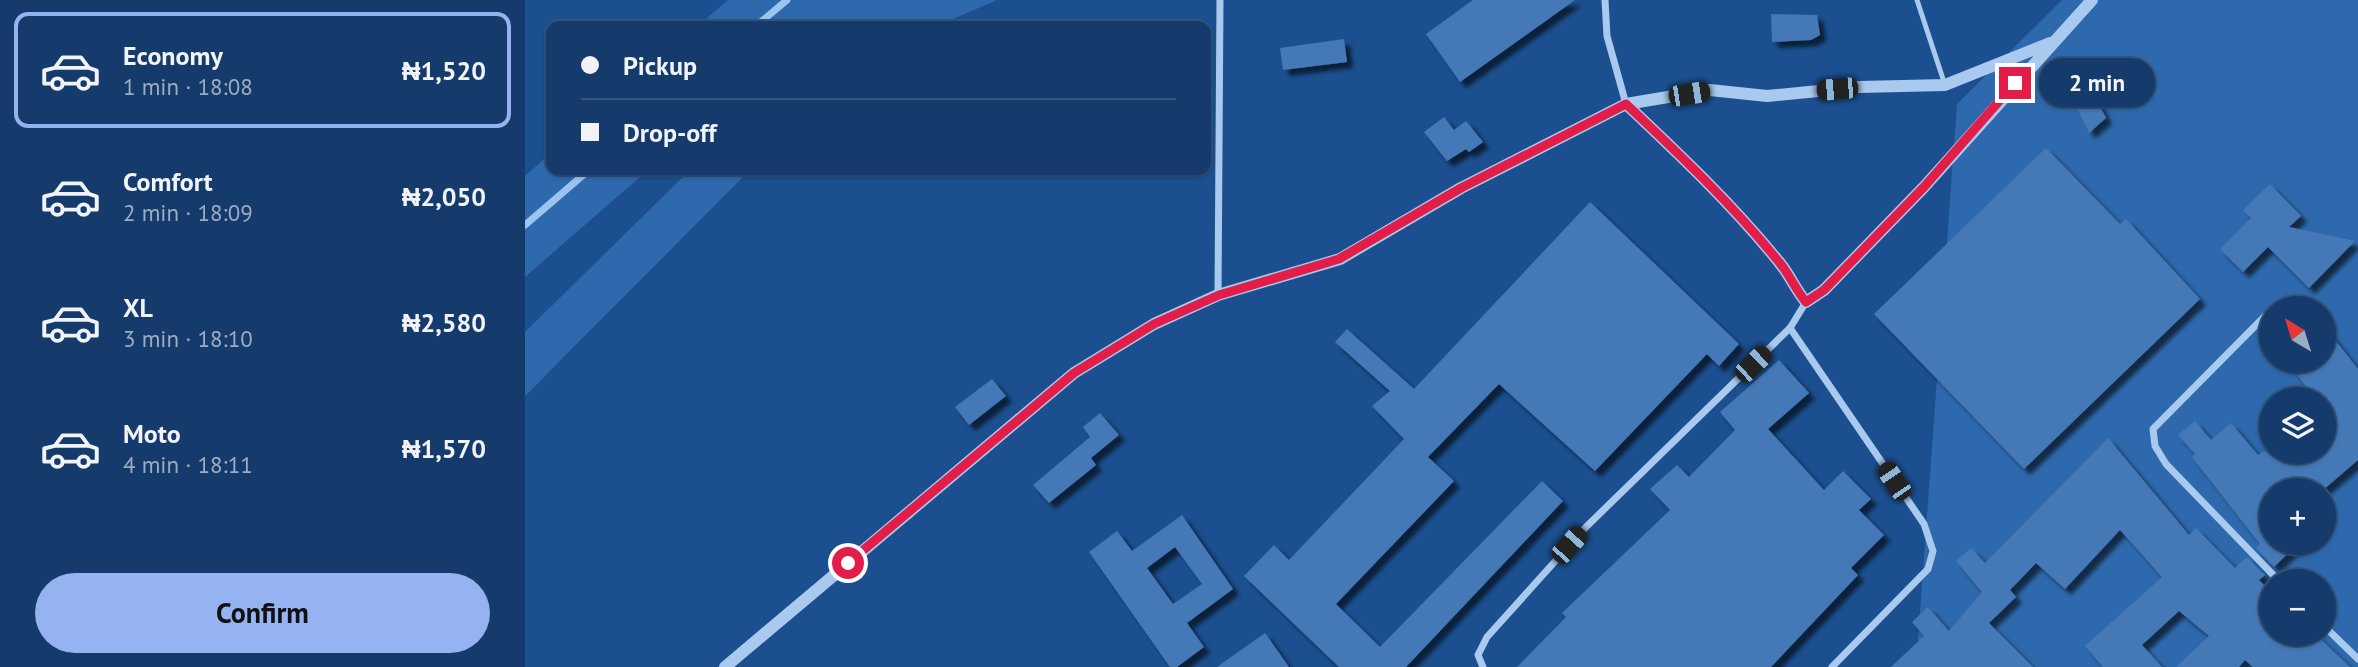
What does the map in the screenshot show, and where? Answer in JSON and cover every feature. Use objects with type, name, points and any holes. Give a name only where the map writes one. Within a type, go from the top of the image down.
[{"type":"street","points":[[1219,295],[1220,0]]},
{"type":"street","points":[[1605,0],[1607,36],[1626,104],[1695,169],[1781,264],[1793,288],[1806,302]]},
{"type":"street","points":[[1483,667],[1478,655],[1487,637],[1585,527],[1790,328],[1806,302],[1824,290],[1924,187],[2092,0]]},
{"type":"street","points":[[725,667],[1074,373],[1154,324],[1219,295],[1339,259],[1461,188],[1626,104],[1710,90],[1767,96],[1859,87],[1945,85],[2052,42]]},
{"type":"street","points":[[2259,322],[2153,429],[2155,446],[2166,464],[2267,569]]},
{"type":"street","points":[[1790,328],[1924,524],[1933,551],[1928,569],[1832,667]]},
{"type":"street","points":[[2336,637],[2358,659]]},
{"type":"lane","points":[[1917,0],[1945,85]]},
{"type":"shaded area","points":[[728,0],[997,0],[949,21],[704,21]]},
{"type":"shaded area","points":[[2062,0],[2358,0],[2358,667],[1916,667],[1957,104]]},
{"type":"shaded area","points":[[546,157],[546,175],[642,175],[525,277],[525,176]]},
{"type":"shaded area","points":[[685,175],[745,175],[525,396],[525,332]]},
{"type":"building","points":[[1473,0],[1575,0],[1460,82],[1426,34]]},
{"type":"building","points":[[1771,14],[1817,15],[1820,35],[1811,40],[1772,42]]},
{"type":"building","points":[[1344,39],[1347,62],[1283,70],[1280,48]]},
{"type":"building","points":[[2093,92],[2106,118],[2089,133],[2075,104]]},
{"type":"building","points":[[1444,117],[1454,130],[1466,121],[1483,142],[1469,152],[1466,149],[1447,161],[1424,132]]},
{"type":"building","points":[[2046,148],[2120,224],[2126,219],[2200,299],[2024,469],[1874,314]]},
{"type":"building","points":[[2270,184],[2301,216],[2289,227],[2355,241],[2309,288],[2268,247],[2243,272],[2220,249],[2251,218],[2243,210]]},
{"type":"building","points":[[1590,202],[1739,344],[1719,366],[1707,354],[1595,471],[1499,384],[1428,457],[1454,481],[1336,604],[1380,647],[1542,481],[1563,501],[1406,667],[1339,667],[1244,576],[1274,545],[1289,560],[1404,439],[1372,406],[1390,391],[1335,342],[1347,329],[1414,389]]},
{"type":"building","points":[[2336,341],[2358,369],[2358,460],[2336,479],[2259,478],[2259,543],[2192,457],[2195,454],[2178,435],[2195,421],[2211,440],[2231,423],[2259,454],[2259,464],[2336,464],[2336,387],[2306,387],[2295,373],[2336,373]]},
{"type":"building","points":[[1779,360],[1809,393],[1768,429],[1824,490],[1843,471],[1871,499],[1859,510],[1884,535],[1851,568],[1858,575],[1771,667],[1517,667],[1566,617],[1562,613],[1670,510],[1650,489],[1677,465],[1689,477],[1735,430],[1720,412]]},
{"type":"building","points":[[992,379],[1006,396],[969,425],[955,407]]},
{"type":"building","points":[[1100,413],[1119,435],[1091,458],[1096,465],[1049,503],[1033,485],[1090,437],[1083,427]]},
{"type":"building","points":[[2108,438],[2189,535],[2196,528],[2235,568],[2247,557],[2259,569],[2259,646],[2328,646],[2350,667],[2253,667],[2245,660],[2239,667],[2176,667],[2209,636],[2179,611],[2142,645],[2162,667],[2103,667],[2085,646],[2162,577],[2120,530],[2065,589],[2036,563],[2010,590],[2016,597],[1989,623],[2033,667],[1891,667],[1924,636],[1912,622],[1928,607],[1949,631],[1982,592],[1956,561],[1971,548],[1985,563]]},
{"type":"building","points":[[1182,515],[1233,589],[1187,623],[1204,647],[1177,667],[1170,667],[1089,552],[1117,531],[1132,551]],"holes":[[[1175,547],[1202,584],[1173,604],[1147,568]]]},
{"type":"building","points":[[2263,555],[2286,555],[2274,567]]},
{"type":"building","points":[[1265,633],[1289,667],[1217,667]]},
{"type":"waterway","points":[[762,21],[787,0]]},
{"type":"waterway","points":[[525,225],[583,175]]},
{"type":"route","points":[[848,563],[1074,373],[1154,324],[1219,295],[1339,259],[1461,188],[1626,104],[1695,169],[1781,264],[1793,288],[1806,302],[1824,290],[1924,187],[2015,83]]}]
